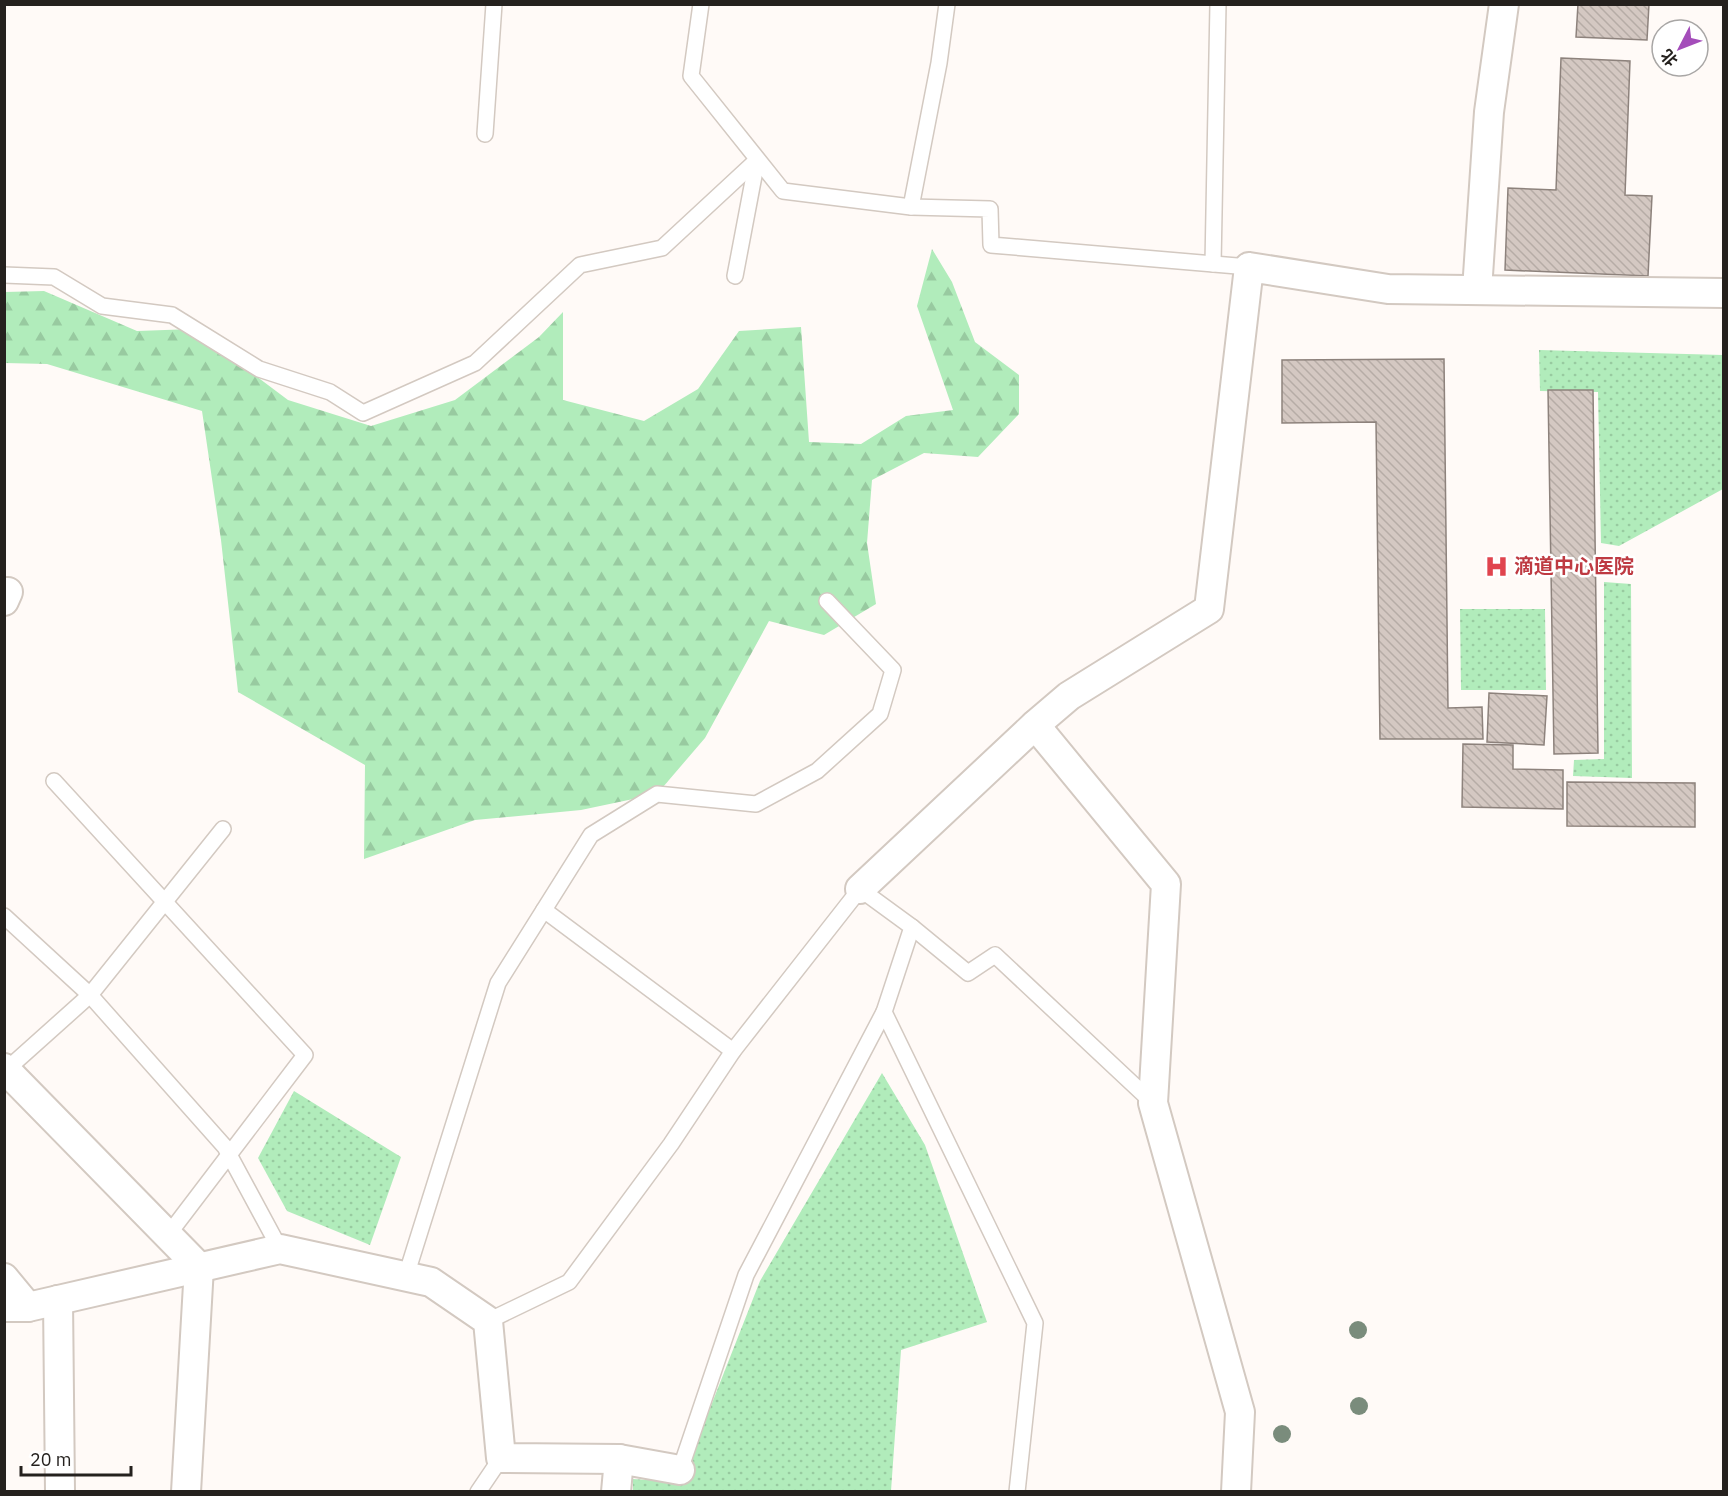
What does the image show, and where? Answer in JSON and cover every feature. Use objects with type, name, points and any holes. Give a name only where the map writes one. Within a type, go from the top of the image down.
[{"type":"street","points":[[1477,290],[1489,112],[1504,4]]},
{"type":"street","points":[[860,889],[1069,696],[1209,609],[1249,267],[1388,288],[1724,293]]},
{"type":"street","points":[[4,592],[8,592],[4,601]]},
{"type":"street","points":[[1035,725],[1166,884],[1153,1103],[1240,1412],[1236,1491]]},
{"type":"street","points":[[5,1070],[199,1267],[186,1491]]},
{"type":"street","points":[[4,1278],[16,1307],[58,1300],[280,1249],[431,1282],[488,1321],[501,1458],[620,1459],[680,1470]]},
{"type":"street","points":[[58,1300],[60,1491]]},
{"type":"street","points":[[616,1491],[620,1459]]},
{"type":"lane","points":[[485,134],[494,4]]},
{"type":"lane","points":[[701,4],[691,76],[783,191],[911,207],[990,209],[991,244],[1249,267]]},
{"type":"lane","points":[[911,207],[939,63],[947,4]]},
{"type":"lane","points":[[1213,264],[1218,4]]},
{"type":"lane","points":[[4,275],[54,277],[102,306],[172,315],[259,369],[330,392],[363,413],[475,363],[580,265],[662,248],[757,160]]},
{"type":"lane","points":[[735,276],[757,160]]},
{"type":"lane","points":[[406,1276],[498,983],[591,835],[657,794],[756,804],[817,771],[880,714],[893,670],[827,601]]},
{"type":"lane","points":[[54,781],[305,1055],[168,1235]]},
{"type":"lane","points":[[5,1070],[90,995],[223,829]]},
{"type":"lane","points":[[488,1321],[568,1282],[671,1144],[733,1051],[860,889],[912,927],[968,973],[995,955],[1153,1103]]},
{"type":"lane","points":[[544,910],[733,1051]]},
{"type":"lane","points":[[4,916],[90,995],[225,1147],[280,1249]]},
{"type":"lane","points":[[680,1470],[746,1275],[884,1012],[912,927]]},
{"type":"lane","points":[[884,1012],[1035,1323],[1017,1491]]},
{"type":"lane","points":[[478,1491],[501,1458]]},
{"type":"green space","points":[[932,249],[952,282],[975,342],[1019,375],[1019,414],[978,457],[924,453],[872,480],[867,543],[876,604],[824,635],[769,621],[705,738],[657,794],[581,810],[475,820],[364,859],[365,765],[238,692],[221,540],[202,411],[47,364],[5,363],[5,292],[44,291],[137,331],[193,329],[288,400],[371,426],[455,400],[539,337],[563,312],[563,400],[644,421],[698,389],[739,331],[801,327],[809,442],[861,444],[906,416],[953,410],[917,306]]},
{"type":"green space","points":[[1539,350],[1723,355],[1723,489],[1619,546],[1601,543],[1598,392],[1540,391]]},
{"type":"green space","points":[[1604,582],[1631,584],[1632,778],[1573,776],[1574,760],[1604,759]]},
{"type":"green space","points":[[1460,609],[1545,609],[1546,690],[1461,690]]},
{"type":"green space","points":[[882,1073],[925,1145],[987,1322],[901,1350],[891,1491],[633,1492],[633,1479],[681,1482],[760,1281]]},
{"type":"green space","points":[[294,1091],[401,1157],[370,1245],[287,1211],[258,1158]]},
{"type":"building","points":[[1578,4],[1649,4],[1647,40],[1576,37]]},
{"type":"building","points":[[1561,58],[1630,61],[1625,195],[1652,196],[1648,276],[1505,270],[1508,188],[1556,190]]},
{"type":"building","points":[[1444,359],[1448,708],[1482,707],[1483,739],[1380,739],[1376,422],[1282,423],[1282,360]]},
{"type":"building","points":[[1548,390],[1593,390],[1598,753],[1554,754]]},
{"type":"building","points":[[1489,693],[1547,696],[1544,745],[1487,742]]},
{"type":"building","points":[[1463,744],[1513,745],[1513,769],[1563,770],[1563,809],[1462,807]]},
{"type":"building","points":[[1567,782],[1695,783],[1695,827],[1567,826]]},
{"type":"place","name":"滴道中心医院","points":[[1496,566]]}]
